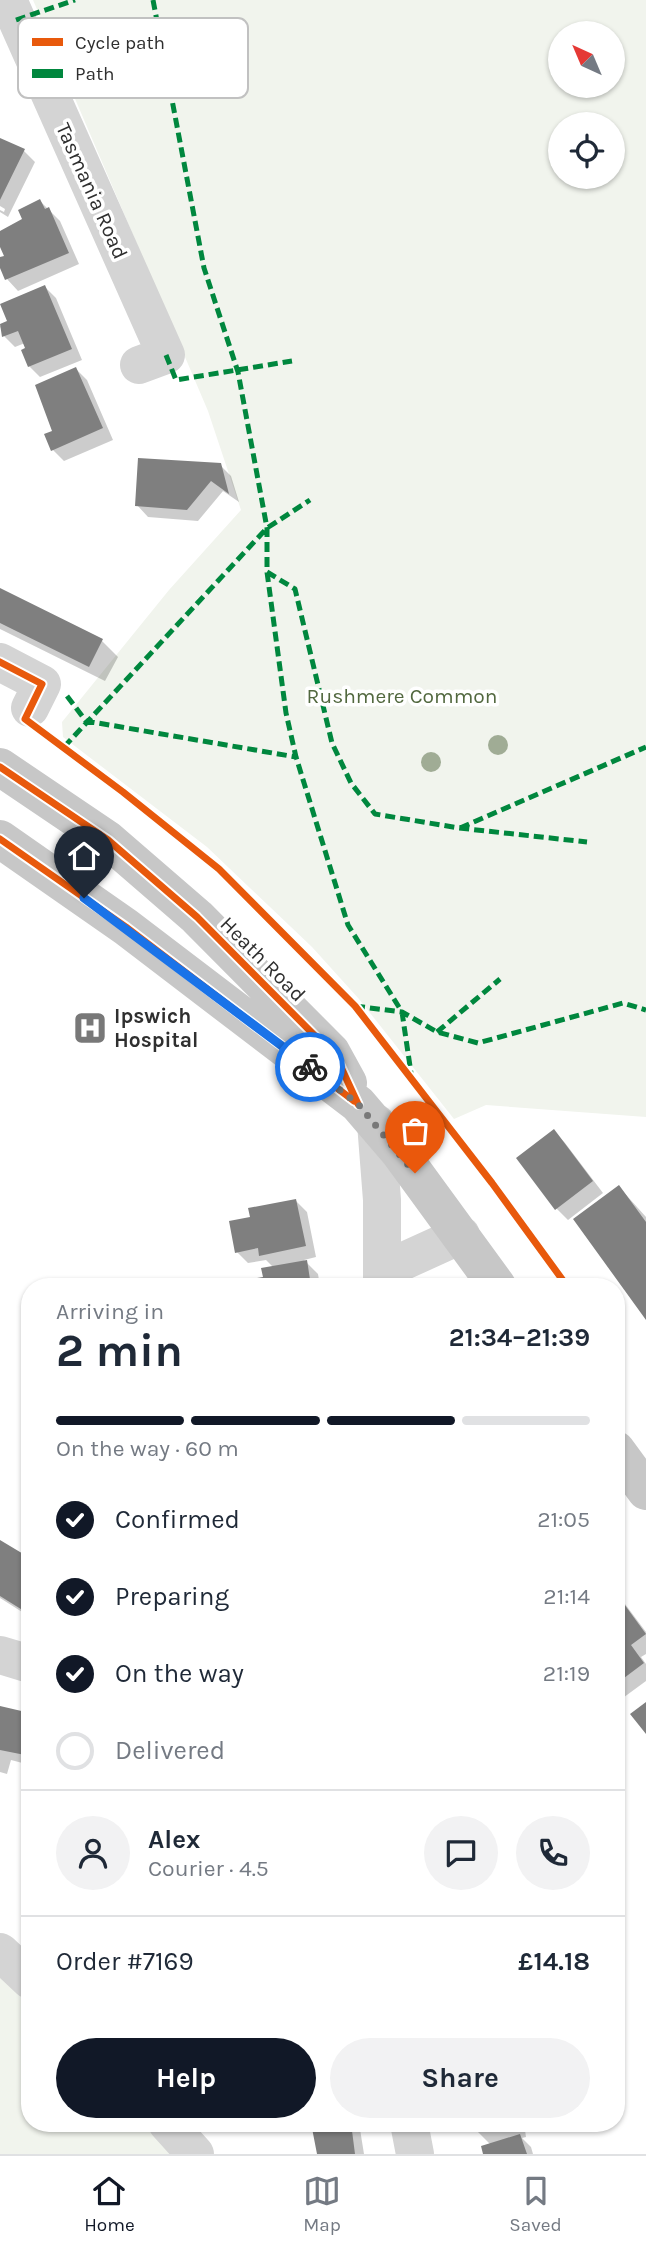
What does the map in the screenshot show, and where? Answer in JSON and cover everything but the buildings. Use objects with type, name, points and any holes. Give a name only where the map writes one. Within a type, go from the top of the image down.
[{"type":"main road","name":"Heath Road","points":[[0,767],[108,841],[197,917],[331,1052],[367,1114],[492,1278]]},
{"type":"main road","name":"Heath Road","points":[[0,839],[126,927],[367,1114]]},
{"type":"main road","points":[[625,1462],[646,1491]]},
{"type":"street","name":"Tasmania Road","points":[[8,15],[18,37]]},
{"type":"street","name":"Tasmania Road","points":[[47,98],[166,355],[139,365]]},
{"type":"street","points":[[0,662],[46,696]]},
{"type":"street","points":[[367,1114],[382,1200],[383,1278],[461,1235]]},
{"type":"street","points":[[0,1655],[21,1661]]},
{"type":"street","points":[[0,1952],[21,1972]]},
{"type":"street","points":[[411,2132],[415,2154]]},
{"type":"green space","name":"Rushmere Common","points":[[33,0],[646,0],[646,1117],[486,1105],[454,1119],[359,999],[312,947],[207,847],[63,737],[62,722],[169,590],[241,510],[208,411],[75,98],[248,98],[248,18],[41,18]]},
{"type":"green space","points":[[0,1972],[21,1992],[21,2132],[156,2132],[177,2154],[0,2154]]},
{"type":"marked path","points":[[22,18],[75,0]]},
{"type":"marked path","points":[[153,0],[156,18]]},
{"type":"marked path","points":[[172,98],[204,268],[238,372],[267,528],[267,572],[286,713],[296,757],[348,925],[402,1012],[411,1073]]},
{"type":"marked path","points":[[166,355],[176,380],[292,361]]},
{"type":"marked path","points":[[64,747],[267,528],[310,500]]},
{"type":"marked path","points":[[267,572],[295,589],[332,743],[351,783],[375,814],[459,828],[587,842]]},
{"type":"marked path","points":[[67,696],[86,721],[296,757]]},
{"type":"marked path","points":[[460,828],[646,747]]},
{"type":"marked path","points":[[437,1032],[500,979]]},
{"type":"marked path","points":[[355,1006],[402,1012],[437,1032],[478,1043],[623,1003],[646,1010]]},
{"type":"cycle path","points":[[0,662],[42,684],[25,719],[123,792],[219,869],[355,1006],[492,1183],[561,1278]]},
{"type":"cycle path","points":[[0,767],[108,840],[197,917],[331,1052],[358,1104]]},
{"type":"cycle path","points":[[0,839],[126,927],[354,1101]]},
{"type":"way so far","points":[[310,1067],[358,1104],[415,1173]]},
{"type":"place","name":"Ipswich Hospital","points":[[90,1028]]},
{"type":"route","points":[[84,898],[310,1067]]}]
